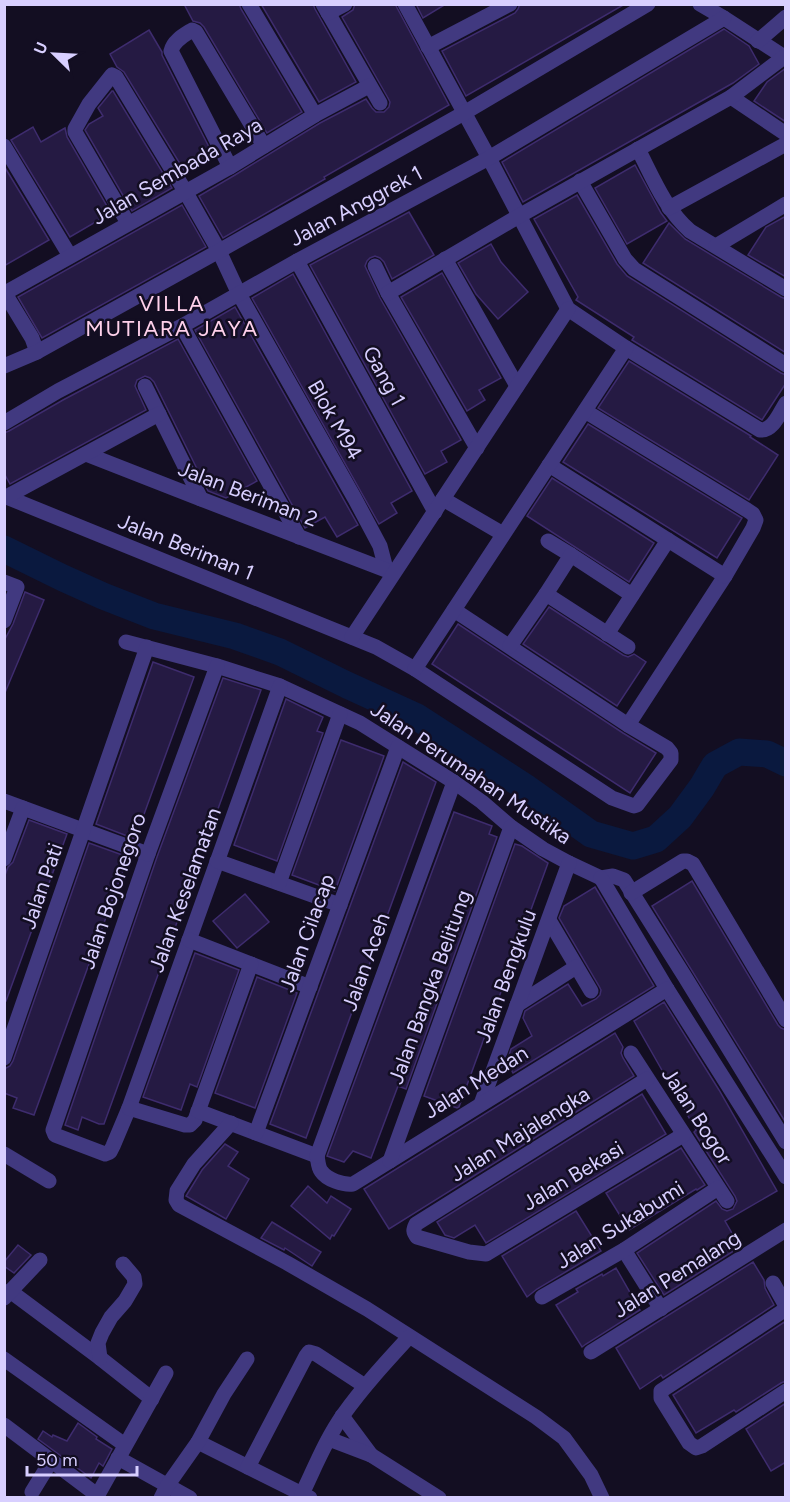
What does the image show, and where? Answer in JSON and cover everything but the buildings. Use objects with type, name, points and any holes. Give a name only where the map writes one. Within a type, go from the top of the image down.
[{"type":"street","points":[[249,4],[315,115]]},
{"type":"street","points":[[345,4],[326,9],[380,103]]},
{"type":"street","points":[[405,4],[568,309],[626,348],[760,430],[770,428],[786,404]]},
{"type":"street","points":[[428,46],[487,10],[510,4]]},
{"type":"street","points":[[4,366],[34,345],[219,251],[464,113],[648,4]]},
{"type":"street","points":[[388,293],[580,181],[731,97],[785,58],[700,4]]},
{"type":"street","points":[[758,41],[786,17]]},
{"type":"street","name":"Jalan Anggrek 1","points":[[4,423],[58,391],[489,158],[724,18]]},
{"type":"street","points":[[230,167],[171,51],[178,40],[192,30],[196,32],[264,146]]},
{"type":"street","name":"Blok M94","points":[[128,223],[75,132],[89,104],[112,75],[116,76],[219,251],[239,294],[355,499],[380,546],[390,571]]},
{"type":"street","name":"Jalan Sembada Raya","points":[[5,292],[230,167],[315,115],[369,86]]},
{"type":"street","points":[[731,97],[786,134]]},
{"type":"street","points":[[669,208],[786,144]]},
{"type":"street","points":[[4,146],[70,256]]},
{"type":"street","points":[[638,149],[669,208],[690,231],[786,289]]},
{"type":"street","points":[[580,181],[625,259],[634,269],[786,365]]},
{"type":"street","points":[[716,246],[784,207]]},
{"type":"street","points":[[445,259],[517,386]]},
{"type":"street","name":"Gang 1","points":[[297,261],[439,505]]},
{"type":"street","points":[[375,266],[388,293],[477,448]]},
{"type":"street","points":[[5,292],[34,345]]},
{"type":"street","points":[[352,637],[390,571],[439,505],[568,309]]},
{"type":"street","points":[[182,326],[300,537]]},
{"type":"street","points":[[415,669],[626,348]]},
{"type":"street","points":[[145,386],[201,500]]},
{"type":"street","points":[[454,610],[628,725],[725,576],[756,520],[753,514],[585,411]]},
{"type":"street","points":[[5,497],[159,414]]},
{"type":"street","name":"Jalan Beriman 2","points":[[86,453],[201,500],[390,571]]},
{"type":"street","points":[[549,465],[725,576]]},
{"type":"street","name":"Jalan Beriman 1","points":[[5,497],[376,647],[415,669],[612,798],[634,806],[671,760],[671,753],[667,748],[628,725]]},
{"type":"street","points":[[439,505],[503,534]]},
{"type":"street","points":[[607,634],[668,540]]},
{"type":"street","points":[[548,541],[632,595]]},
{"type":"street","points":[[510,646],[571,555]]},
{"type":"street","points":[[4,621],[11,585]]},
{"type":"street","points":[[546,594],[628,647]]},
{"type":"street","name":"Jalan Perumahan Mustika","points":[[126,642],[217,666],[280,686],[360,723],[454,782],[543,849],[601,878],[619,877],[624,880],[786,1142]]},
{"type":"street","points":[[83,831],[147,648]]},
{"type":"street","name":"Jalan Bojonegoro","points":[[53,1130],[148,854],[217,666]]},
{"type":"street","name":"Jalan Keselamatan","points":[[53,1130],[55,1135],[105,1154],[110,1152],[129,1108],[280,686]]},
{"type":"street","points":[[279,883],[340,714]]},
{"type":"street","name":"Jalan Cilacap","points":[[256,1133],[398,747]]},
{"type":"street","name":"Jalan Aceh","points":[[317,1155],[454,782]]},
{"type":"street","points":[[4,801],[148,854]]},
{"type":"street","points":[[4,859],[23,808]]},
{"type":"street","name":"Jalan Bangka Belitung","points":[[390,1161],[511,827]]},
{"type":"street","name":"Jalan Pati","points":[[4,1058],[83,831]]},
{"type":"street","points":[[217,861],[340,905]]},
{"type":"street","points":[[631,893],[683,861],[693,864],[779,996],[786,1020]]},
{"type":"street","name":"Jalan Bengkulu","points":[[481,1104],[569,863]]},
{"type":"street","points":[[601,878],[667,989],[786,1177]]},
{"type":"street","points":[[549,920],[591,991]]},
{"type":"street","points":[[189,940],[310,987]]},
{"type":"street","points":[[129,1108],[185,1125],[190,1125],[195,1120],[251,964]]},
{"type":"street","points":[[517,1005],[576,967]]},
{"type":"street","name":"Jalan Medan","points":[[317,1155],[320,1170],[331,1179],[348,1185],[353,1184],[667,989]]},
{"type":"street","name":"Jalan Bogor","points":[[632,1053],[727,1201]]},
{"type":"street","name":"Jalan Majalengka","points":[[486,1254],[469,1252],[417,1236],[413,1230],[416,1224],[647,1079]]},
{"type":"street","points":[[198,1111],[317,1155]]},
{"type":"street","points":[[231,1123],[194,1164],[177,1191],[176,1200],[179,1205],[367,1308],[536,1417],[564,1438],[591,1475],[602,1497]]},
{"type":"street","name":"Jalan Bekasi","points":[[486,1254],[683,1135]]},
{"type":"street","points":[[4,1154],[49,1181]]},
{"type":"street","name":"Jalan Sukabumi","points":[[542,1297],[624,1250],[718,1188]]},
{"type":"street","name":"Jalan Pemalang","points":[[591,1353],[786,1230]]},
{"type":"street","points":[[624,1250],[661,1309]]},
{"type":"street","points":[[39,1260],[7,1295],[100,1358],[152,1399]]},
{"type":"street","points":[[100,1358],[98,1343],[102,1333],[135,1284],[134,1277],[123,1264]]},
{"type":"street","points":[[773,1283],[786,1307],[661,1391],[661,1398],[689,1443],[696,1448],[786,1391]]},
{"type":"street","points":[[198,1442],[306,1496],[329,1439],[342,1416],[365,1386],[409,1337]]},
{"type":"street","points":[[248,1467],[309,1352],[316,1354],[365,1386]]},
{"type":"street","points":[[4,1359],[122,1452],[164,1492],[190,1497]]},
{"type":"street","points":[[164,1492],[198,1442],[224,1394],[247,1359]]},
{"type":"street","points":[[4,1425],[96,1496],[166,1373]]},
{"type":"street","points":[[342,1416],[372,1455]]},
{"type":"street","points":[[329,1439],[372,1455],[439,1497]]},
{"type":"street","points":[[32,1496],[51,1461]]},
{"type":"waterway","points":[[4,549],[103,596],[154,616],[235,636],[280,652],[417,717],[525,787],[591,834],[633,846],[656,839],[680,817],[715,765],[739,752],[767,754],[786,763]]},
{"type":"district","name":"VILLA MUTIARA JAYA","points":[[172,316]]}]
